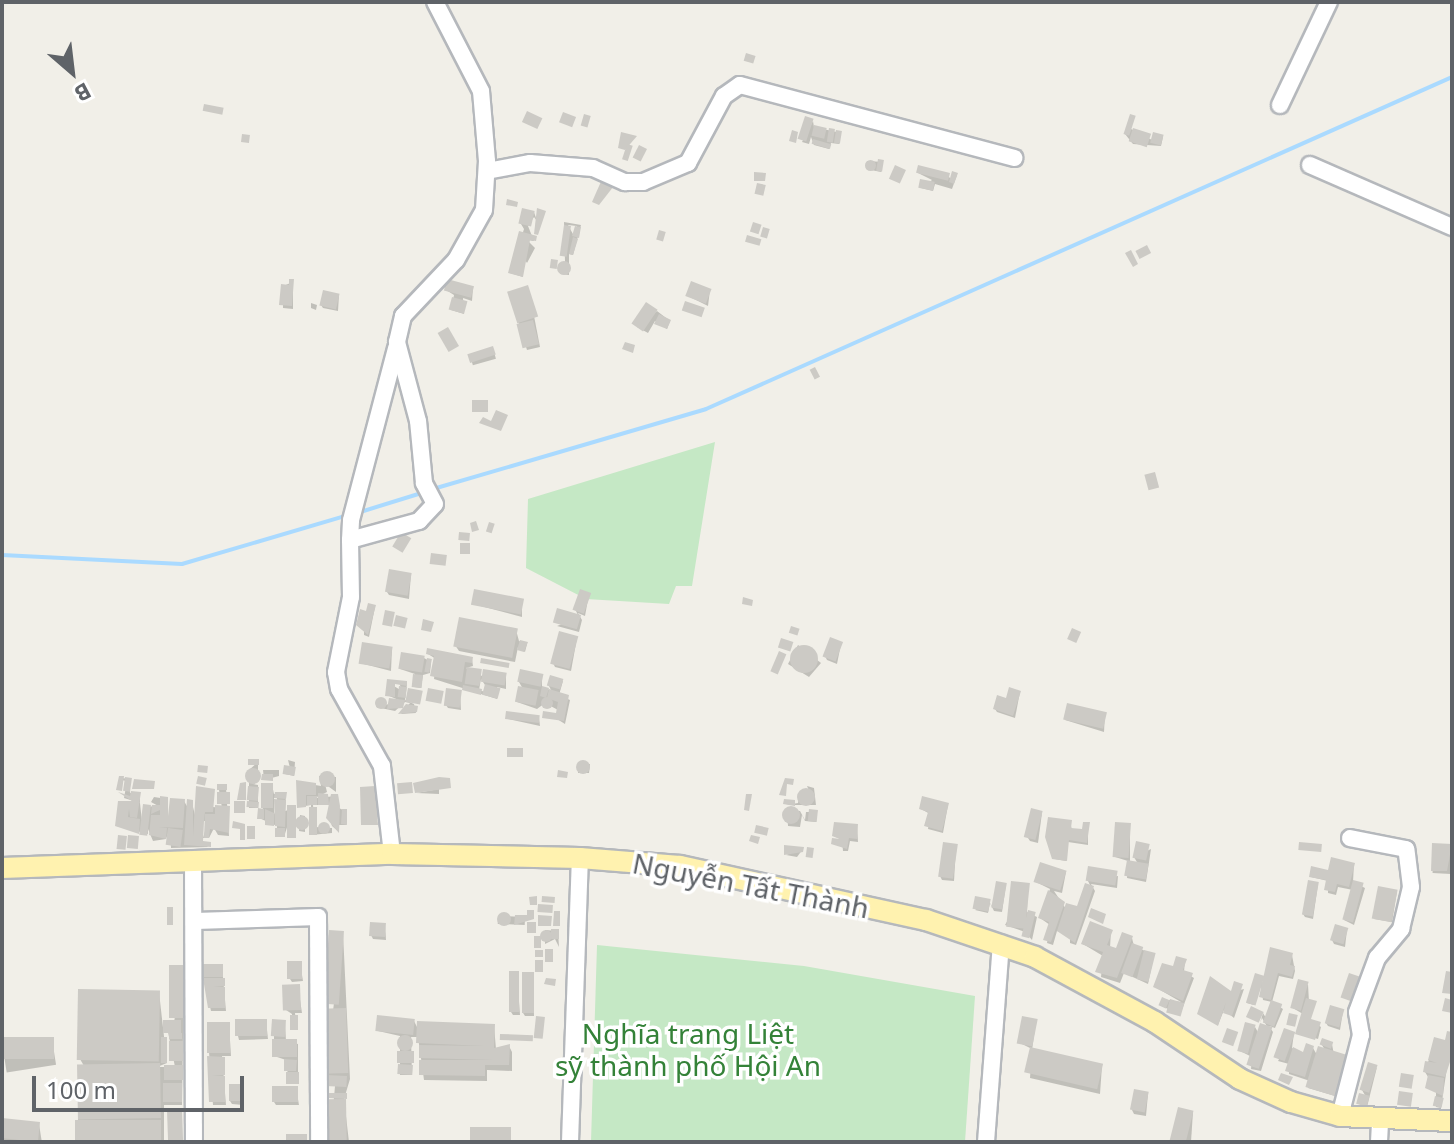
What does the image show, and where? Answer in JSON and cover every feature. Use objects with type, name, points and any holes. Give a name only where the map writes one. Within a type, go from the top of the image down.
[{"type":"main road","name":"Nguyễn Tất Thành","points":[[2,868],[392,854],[580,858],[680,866],[926,920],[1001,944],[1155,1022],[1240,1079],[1340,1116],[1452,1121]]},
{"type":"street","points":[[392,854],[382,766],[339,689],[336,672],[351,597],[352,514],[403,316],[472,237],[484,210],[487,171],[481,91],[435,2]]},
{"type":"street","points":[[1280,105],[1329,2]]},
{"type":"street","points":[[487,171],[530,163],[593,168],[625,182],[643,182],[688,163],[724,96],[745,85],[915,136],[1014,158]]},
{"type":"street","points":[[1310,165],[1452,227]]},
{"type":"street","points":[[350,540],[419,521],[435,504],[424,483],[418,421],[397,342]]},
{"type":"street","points":[[1340,1116],[1361,1035],[1357,1012],[1377,958],[1401,929],[1411,887],[1408,851],[1350,838]]},
{"type":"street","points":[[570,1142],[580,858]]},
{"type":"street","points":[[193,861],[196,921],[194,1142]]},
{"type":"street","points":[[196,921],[318,917],[319,1142]]},
{"type":"street","points":[[986,1142],[1001,944]]},
{"type":"street","points":[[1379,1142],[1380,1120]]},
{"type":"green space","points":[[715,442],[692,586],[676,586],[669,604],[586,599],[526,568],[528,499]]},
{"type":"green space","name":"Nghĩa trang Liệt sỹ thành phố Hội An","points":[[597,945],[804,966],[975,996],[965,1142],[591,1142]]},
{"type":"building","points":[[746,53],[756,56],[753,64],[744,61]]},
{"type":"building","points":[[204,104],[224,108],[222,115],[203,111]]},
{"type":"building","points":[[527,111],[542,118],[537,129],[522,122]]},
{"type":"building","points":[[563,112],[576,117],[572,127],[559,122]]},
{"type":"building","points":[[584,114],[591,116],[587,127],[581,126]]},
{"type":"building","points":[[1130,114],[1136,116],[1129,136],[1124,134]]},
{"type":"building","points":[[805,116],[814,119],[806,142],[798,139]]},
{"type":"building","points":[[814,125],[827,128],[824,139],[812,136]]},
{"type":"building","points":[[829,128],[835,129],[833,143],[827,142]]},
{"type":"building","points":[[1133,128],[1151,134],[1147,147],[1129,141]]},
{"type":"building","points":[[792,130],[798,132],[796,143],[789,141]]},
{"type":"building","points":[[836,130],[842,131],[840,144],[834,143]]},
{"type":"building","points":[[621,132],[637,136],[625,150],[618,148]]},
{"type":"building","points":[[1153,132],[1164,135],[1161,145],[1150,143]]},
{"type":"building","points":[[242,134],[250,135],[249,143],[241,142]]},
{"type":"building","points":[[813,139],[831,144],[830,149],[812,144]]},
{"type":"building","points":[[627,144],[633,146],[628,161],[622,159]]},
{"type":"building","points":[[639,145],[647,149],[641,162],[633,157]]},
{"type":"building","points":[[870,159],[876,165],[870,171],[864,165]]},
{"type":"building","points":[[878,159],[884,160],[882,172],[876,171]]},
{"type":"building","points":[[895,165],[906,170],[900,184],[889,179]]},
{"type":"building","points":[[918,165],[950,173],[948,181],[916,173]]},
{"type":"building","points":[[952,171],[958,173],[954,184],[949,182]]},
{"type":"building","points":[[754,172],[766,173],[765,181],[754,181]]},
{"type":"building","points":[[603,177],[617,182],[599,205],[592,202]]},
{"type":"building","points":[[920,179],[935,182],[933,191],[918,188]]},
{"type":"building","points":[[757,183],[766,185],[763,196],[755,194]]},
{"type":"building","points":[[507,199],[518,202],[517,207],[506,205]]},
{"type":"building","points":[[522,208],[535,211],[531,227],[518,224]]},
{"type":"building","points":[[537,208],[546,211],[538,235],[534,234]]},
{"type":"building","points":[[753,222],[762,225],[758,234],[750,232]]},
{"type":"building","points":[[564,225],[571,226],[567,257],[560,256]]},
{"type":"building","points":[[575,226],[581,227],[579,238],[572,236]]},
{"type":"building","points":[[763,227],[770,229],[767,239],[760,237]]},
{"type":"building","points":[[659,230],[666,232],[663,242],[656,240]]},
{"type":"building","points":[[519,231],[537,236],[536,241],[530,240],[523,277],[508,273]]},
{"type":"building","points":[[747,235],[761,239],[759,246],[745,242]]},
{"type":"building","points":[[573,237],[578,239],[573,255],[569,254]]},
{"type":"building","points":[[1147,245],[1151,253],[1140,259],[1135,251]]},
{"type":"building","points":[[1131,250],[1138,264],[1133,267],[1125,253]]},
{"type":"building","points":[[551,259],[558,260],[557,269],[550,268]]},
{"type":"building","points":[[564,261],[571,268],[564,275],[557,268]]},
{"type":"building","points":[[289,279],[294,279],[292,306],[279,305],[281,284],[289,285]]},
{"type":"building","points":[[447,279],[474,286],[471,298],[444,291]]},
{"type":"building","points":[[691,281],[712,289],[706,304],[685,296]]},
{"type":"building","points":[[528,285],[538,316],[517,323],[507,292]]},
{"type":"building","points":[[323,290],[340,294],[336,309],[319,306]]},
{"type":"building","points":[[452,297],[467,301],[464,314],[449,310]]},
{"type":"building","points":[[685,301],[705,308],[702,317],[682,310]]},
{"type":"building","points":[[646,302],[658,310],[643,331],[631,324]]},
{"type":"building","points":[[659,314],[671,320],[667,329],[654,324]]},
{"type":"building","points":[[533,320],[539,344],[523,348],[517,324]]},
{"type":"building","points":[[448,327],[459,346],[449,352],[438,333]]},
{"type":"building","points":[[625,342],[635,345],[633,353],[622,349]]},
{"type":"building","points":[[493,346],[496,355],[470,363],[467,354]]},
{"type":"building","points":[[815,367],[820,377],[815,380],[810,370]]},
{"type":"building","points":[[472,400],[488,400],[488,412],[472,412]]},
{"type":"building","points":[[496,410],[508,415],[501,431],[479,423],[483,417],[491,421]]},
{"type":"building","points":[[1155,472],[1159,487],[1149,490],[1144,475]]},
{"type":"building","points":[[476,521],[479,530],[472,532],[470,523]]},
{"type":"building","points":[[489,522],[495,524],[492,533],[486,532]]},
{"type":"building","points":[[401,532],[411,538],[403,553],[392,547]]},
{"type":"building","points":[[459,532],[470,533],[469,541],[458,540]]},
{"type":"building","points":[[460,543],[470,543],[470,554],[460,554]]},
{"type":"building","points":[[431,553],[447,555],[446,566],[430,564]]},
{"type":"building","points":[[389,569],[412,573],[408,596],[385,592]]},
{"type":"building","points":[[474,589],[524,599],[521,614],[471,605]]},
{"type":"building","points":[[580,589],[591,593],[584,614],[572,610]]},
{"type":"building","points":[[743,597],[753,600],[752,606],[742,604]]},
{"type":"building","points":[[368,603],[376,605],[368,635],[356,625],[360,609],[366,611]]},
{"type":"building","points":[[557,608],[581,615],[577,629],[553,622]]},
{"type":"building","points":[[385,610],[395,612],[392,627],[382,625]]},
{"type":"building","points":[[396,615],[408,618],[405,629],[393,626]]},
{"type":"building","points":[[459,617],[518,628],[512,658],[453,646]]},
{"type":"building","points":[[423,619],[434,622],[431,632],[421,630]]},
{"type":"building","points":[[791,626],[800,629],[797,635],[789,633]]},
{"type":"building","points":[[1072,628],[1081,632],[1076,643],[1067,639]]},
{"type":"building","points":[[559,631],[578,636],[570,669],[550,664]]},
{"type":"building","points":[[830,637],[843,642],[836,662],[822,657]]},
{"type":"building","points":[[781,638],[793,642],[790,652],[778,648]]},
{"type":"building","points":[[520,640],[528,642],[524,652],[517,650]]},
{"type":"building","points":[[362,642],[393,647],[389,669],[359,664]]},
{"type":"building","points":[[804,645],[814,649],[818,659],[814,669],[804,673],[794,669],[790,659],[794,649]]},
{"type":"building","points":[[427,648],[473,657],[472,663],[465,662],[462,682],[430,676],[434,656],[426,654]]},
{"type":"building","points":[[779,651],[786,654],[778,674],[770,671]]},
{"type":"building","points":[[401,652],[425,656],[422,673],[398,669]]},
{"type":"building","points":[[427,658],[432,659],[429,673],[424,672]]},
{"type":"building","points":[[481,658],[510,663],[509,668],[480,663]]},
{"type":"building","points":[[467,667],[482,669],[479,686],[465,684]]},
{"type":"building","points":[[483,669],[507,673],[505,686],[481,682]]},
{"type":"building","points":[[520,669],[543,674],[541,687],[517,682]]},
{"type":"building","points":[[413,674],[423,675],[422,688],[412,687]]},
{"type":"building","points":[[550,675],[563,679],[560,690],[547,686]]},
{"type":"building","points":[[387,679],[407,681],[407,686],[395,684],[395,697],[385,696]]},
{"type":"building","points":[[485,684],[500,688],[498,699],[482,695]]},
{"type":"building","points":[[463,685],[482,689],[481,695],[462,690]]},
{"type":"building","points":[[399,686],[407,687],[406,698],[398,697]]},
{"type":"building","points":[[518,686],[539,690],[536,706],[515,702]]},
{"type":"building","points":[[542,686],[549,688],[546,698],[540,696]]},
{"type":"building","points":[[1009,687],[1021,691],[1013,716],[993,709],[997,695],[1006,698]]},
{"type":"building","points":[[408,688],[423,691],[420,705],[405,702]]},
{"type":"building","points":[[428,688],[444,691],[441,704],[426,701]]},
{"type":"building","points":[[446,688],[462,690],[460,708],[444,706]]},
{"type":"building","points":[[549,689],[569,695],[564,721],[542,718],[543,711],[556,713],[558,702],[547,698]]},
{"type":"building","points":[[381,697],[387,703],[381,709],[375,703]]},
{"type":"building","points":[[547,697],[553,703],[547,709],[541,703]]},
{"type":"building","points":[[389,698],[405,700],[403,708],[387,709]]},
{"type":"building","points":[[1067,703],[1107,712],[1103,729],[1063,720]]},
{"type":"building","points":[[406,704],[418,706],[417,712],[398,714]]},
{"type":"building","points":[[506,711],[540,715],[539,723],[505,719]]},
{"type":"building","points":[[507,748],[523,748],[523,757],[507,757]]},
{"type":"building","points":[[248,759],[259,759],[259,765],[248,765]]},
{"type":"building","points":[[583,760],[590,767],[583,774],[576,767]]},
{"type":"building","points":[[198,765],[208,766],[207,773],[197,772]]},
{"type":"building","points":[[284,765],[296,767],[294,776],[283,774]]},
{"type":"building","points":[[253,768],[259,770],[259,782],[253,784],[247,782],[245,776],[247,770]]},
{"type":"building","points":[[558,770],[568,772],[567,778],[557,777]]},
{"type":"building","points":[[327,771],[335,779],[327,787],[319,779]]},
{"type":"building","points":[[262,774],[273,774],[273,781],[261,780]]},
{"type":"building","points":[[119,776],[124,776],[122,791],[116,790]]},
{"type":"building","points":[[198,776],[207,778],[205,786],[196,784]]},
{"type":"building","points":[[125,777],[132,778],[130,792],[123,791]]},
{"type":"building","points":[[439,777],[450,778],[451,788],[415,793],[413,783]]},
{"type":"building","points":[[785,778],[794,779],[793,785],[787,784],[786,796],[779,795]]},
{"type":"building","points":[[134,779],[155,781],[154,789],[132,789]]},
{"type":"building","points":[[296,780],[316,783],[316,795],[306,795],[306,807],[297,808]]},
{"type":"building","points":[[246,782],[246,800],[237,800],[240,783]]},
{"type":"building","points":[[412,782],[413,793],[398,794],[397,783]]},
{"type":"building","points":[[261,783],[273,783],[273,808],[261,808]]},
{"type":"building","points":[[217,784],[227,784],[227,790],[217,790]]},
{"type":"building","points":[[196,786],[215,789],[213,812],[205,812],[204,821],[203,841],[211,842],[211,847],[184,845],[187,799],[193,800],[193,836]]},
{"type":"building","points":[[248,786],[259,787],[258,801],[247,800]]},
{"type":"building","points":[[375,786],[378,825],[361,825],[360,787]]},
{"type":"building","points":[[806,788],[815,797],[806,806],[797,797]]},
{"type":"building","points":[[131,791],[141,792],[137,818],[130,817],[129,809],[128,817],[140,819],[139,834],[115,826],[118,801],[132,801],[118,792],[130,796]]},
{"type":"building","points":[[217,792],[230,792],[230,804],[217,804]]},
{"type":"building","points":[[275,792],[287,792],[286,799],[274,798]]},
{"type":"building","points":[[318,793],[328,794],[329,805],[318,805]]},
{"type":"building","points":[[331,794],[338,794],[339,833],[326,818]]},
{"type":"building","points":[[746,794],[752,794],[749,811],[744,810]]},
{"type":"building","points":[[160,796],[168,797],[168,816],[170,798],[185,799],[183,828],[159,827],[167,828],[166,839],[149,835],[151,815],[160,815],[160,810],[151,814],[152,805],[160,805]]},
{"type":"building","points":[[307,796],[317,796],[317,805],[307,805]]},
{"type":"building","points":[[922,796],[949,803],[942,831],[924,826],[928,812],[919,809]]},
{"type":"building","points":[[274,799],[286,800],[285,827],[275,826]]},
{"type":"building","points":[[784,799],[795,800],[795,806],[783,804]]},
{"type":"building","points":[[234,801],[245,801],[245,813],[234,813]]},
{"type":"building","points":[[247,801],[259,802],[258,808],[246,807]]},
{"type":"building","points":[[143,804],[151,805],[147,836],[139,835]]},
{"type":"building","points":[[215,805],[230,806],[229,833],[210,829],[209,838],[204,838],[205,814],[215,814]]},
{"type":"building","points":[[287,805],[296,805],[296,838],[287,838]]},
{"type":"building","points":[[787,806],[795,806],[800,815],[798,822],[787,824],[782,819],[782,811]]},
{"type":"building","points":[[309,807],[317,807],[317,835],[309,835]]},
{"type":"building","points":[[258,808],[264,809],[264,819],[257,819]]},
{"type":"building","points":[[1031,808],[1043,811],[1035,840],[1024,837]]},
{"type":"building","points":[[265,809],[274,813],[274,826],[265,825]]},
{"type":"building","points":[[342,809],[347,809],[347,825],[341,824]]},
{"type":"building","points":[[809,809],[818,810],[817,822],[808,821]]},
{"type":"building","points":[[302,816],[309,823],[302,830],[295,823]]},
{"type":"building","points":[[1048,817],[1072,820],[1071,828],[1082,829],[1083,822],[1090,822],[1087,843],[1069,840],[1067,861],[1052,859],[1045,837]]},
{"type":"building","points":[[233,821],[245,824],[245,840],[240,840],[240,829],[232,828]]},
{"type":"building","points":[[324,822],[330,828],[324,834],[318,828]]},
{"type":"building","points":[[834,822],[858,824],[857,839],[849,838],[847,849],[831,844],[832,838],[840,839],[832,836]]},
{"type":"building","points":[[1115,822],[1131,823],[1129,858],[1113,857]]},
{"type":"building","points":[[756,825],[769,828],[767,836],[754,833]]},
{"type":"building","points":[[247,826],[255,826],[255,839],[247,839]]},
{"type":"building","points":[[168,828],[183,830],[180,847],[166,845]]},
{"type":"building","points":[[275,828],[285,828],[285,837],[275,837]]},
{"type":"building","points":[[118,835],[127,836],[125,850],[117,849]]},
{"type":"building","points":[[128,835],[139,836],[138,849],[127,848]]},
{"type":"building","points":[[751,835],[760,837],[758,844],[749,841]]},
{"type":"building","points":[[1136,841],[1150,844],[1146,861],[1132,858]]},
{"type":"building","points":[[943,842],[958,844],[953,879],[938,877]]},
{"type":"building","points":[[1299,842],[1322,844],[1321,852],[1298,850]]},
{"type":"building","points":[[1432,843],[1452,844],[1447,871],[1431,871]]},
{"type":"building","points":[[784,845],[804,847],[803,852],[784,855]]},
{"type":"building","points":[[807,847],[814,848],[813,858],[806,857]]},
{"type":"building","points":[[1331,857],[1355,863],[1349,887],[1337,884],[1335,892],[1324,890],[1326,880],[1309,877],[1311,866],[1328,870]]},
{"type":"building","points":[[1127,860],[1149,864],[1146,880],[1124,876]]},
{"type":"building","points":[[1040,862],[1067,871],[1060,891],[1034,882]]},
{"type":"building","points":[[1088,866],[1118,871],[1115,886],[1086,881]]},
{"type":"building","points":[[1308,880],[1319,882],[1313,916],[1302,914]]},
{"type":"building","points":[[1353,880],[1364,883],[1353,922],[1342,920]]},
{"type":"building","points":[[996,881],[1007,883],[1002,909],[991,908]]},
{"type":"building","points":[[1011,881],[1030,883],[1025,929],[1006,927]]},
{"type":"building","points":[[1085,883],[1094,886],[1075,943],[1057,931],[1066,903],[1077,906]]},
{"type":"building","points":[[1378,886],[1398,890],[1391,922],[1372,918]]},
{"type":"building","points":[[1048,890],[1065,902],[1051,942],[1043,940],[1049,922],[1038,918]]},
{"type":"building","points":[[537,896],[537,905],[530,905],[529,897]]},
{"type":"building","points":[[542,896],[555,897],[555,903],[542,902]]},
{"type":"building","points":[[975,896],[991,899],[988,912],[973,909]]},
{"type":"building","points":[[538,904],[553,905],[552,913],[537,912]]},
{"type":"building","points":[[167,907],[173,907],[173,925],[167,925]]},
{"type":"building","points":[[1091,908],[1106,914],[1103,924],[1088,917]]},
{"type":"building","points":[[527,910],[534,910],[534,919],[514,925],[515,915],[527,915]]},
{"type":"building","points":[[1028,910],[1036,912],[1029,938],[1021,936]]},
{"type":"building","points":[[554,911],[560,911],[560,926],[553,926]]},
{"type":"building","points":[[504,912],[511,919],[504,926],[497,919]]},
{"type":"building","points":[[538,915],[552,916],[551,926],[538,926]]},
{"type":"building","points":[[1090,921],[1113,930],[1107,945],[1116,948],[1122,932],[1133,936],[1117,978],[1095,972],[1103,952],[1081,944]]},
{"type":"building","points":[[370,922],[386,923],[385,937],[369,936]]},
{"type":"building","points":[[527,922],[536,922],[536,933],[527,933]]},
{"type":"building","points":[[1335,924],[1348,928],[1343,944],[1330,940]]},
{"type":"building","points":[[551,929],[559,929],[559,939],[551,939]]},
{"type":"building","points":[[329,930],[344,931],[339,1005],[324,1004]]},
{"type":"building","points":[[546,930],[552,936],[546,942],[540,936]]},
{"type":"building","points":[[534,936],[541,936],[541,948],[534,948]]},
{"type":"building","points":[[1132,943],[1143,947],[1132,977],[1121,973]]},
{"type":"building","points":[[1270,947],[1293,953],[1290,965],[1295,966],[1292,977],[1278,973],[1271,1000],[1259,997]]},
{"type":"building","points":[[545,949],[553,949],[553,962],[545,962]]},
{"type":"building","points":[[535,950],[543,950],[543,957],[535,957]]},
{"type":"building","points":[[1144,950],[1156,953],[1148,982],[1137,979]]},
{"type":"building","points":[[1176,956],[1187,959],[1183,970],[1193,973],[1183,1001],[1153,987],[1162,963],[1173,966]]},
{"type":"building","points":[[535,960],[543,960],[543,972],[535,972]]},
{"type":"building","points":[[287,961],[302,961],[302,979],[287,979]]},
{"type":"building","points":[[201,964],[223,964],[223,977],[201,977]]},
{"type":"building","points":[[169,965],[186,965],[186,1018],[169,1018]]},
{"type":"building","points":[[509,971],[519,971],[519,1012],[509,1012]]},
{"type":"building","points":[[1446,971],[1452,972],[1452,994],[1442,993]]},
{"type":"building","points":[[522,972],[534,972],[534,1013],[522,1013]]},
{"type":"building","points":[[1255,973],[1265,976],[1255,1006],[1246,1003]]},
{"type":"building","points":[[1349,973],[1366,979],[1358,1003],[1341,998]]},
{"type":"building","points":[[1210,976],[1231,991],[1234,981],[1243,984],[1232,1016],[1223,1013],[1226,1002],[1218,1026],[1197,1014]]},
{"type":"building","points":[[203,978],[225,978],[225,986],[213,986],[225,987],[225,1008],[208,1008]]},
{"type":"building","points":[[546,978],[556,979],[555,986],[544,984]]},
{"type":"building","points":[[1298,979],[1309,982],[1301,1011],[1290,1008]]},
{"type":"building","points":[[300,984],[301,1010],[283,1011],[282,985]]},
{"type":"building","points":[[78,989],[160,990],[159,1061],[77,1060]]},
{"type":"building","points":[[1162,997],[1169,1000],[1166,1008],[1158,1005]]},
{"type":"building","points":[[1306,998],[1317,1001],[1311,1019],[1321,1022],[1315,1040],[1295,1034]]},
{"type":"building","points":[[1445,998],[1452,1000],[1452,1013],[1442,1011]]},
{"type":"building","points":[[1170,999],[1184,1003],[1181,1017],[1166,1012]]},
{"type":"building","points":[[1271,1000],[1282,1004],[1274,1027],[1263,1023]]},
{"type":"building","points":[[1330,1005],[1344,1009],[1339,1027],[1325,1023]]},
{"type":"building","points":[[1251,1006],[1264,1012],[1259,1023],[1246,1017]]},
{"type":"building","points":[[346,1008],[348,1073],[323,1074],[321,1009]]},
{"type":"building","points":[[1289,1013],[1298,1015],[1295,1027],[1286,1025]]},
{"type":"building","points":[[290,1015],[298,1015],[298,1030],[290,1030]]},
{"type":"building","points":[[377,1015],[415,1019],[413,1035],[375,1031]]},
{"type":"building","points":[[536,1016],[545,1017],[543,1039],[534,1038]]},
{"type":"building","points":[[1022,1016],[1038,1019],[1032,1047],[1017,1043]]},
{"type":"building","points":[[235,1019],[267,1019],[267,1036],[235,1036]]},
{"type":"building","points":[[272,1019],[286,1020],[285,1037],[271,1036]]},
{"type":"building","points":[[163,1020],[181,1020],[181,1033],[163,1033]]},
{"type":"building","points":[[417,1021],[495,1024],[494,1048],[510,1044],[509,1065],[485,1065],[485,1076],[419,1075],[419,1060],[494,1060],[419,1058],[419,1045],[485,1046],[416,1043]]},
{"type":"building","points":[[207,1022],[230,1022],[230,1053],[207,1053]]},
{"type":"building","points":[[1245,1022],[1256,1025],[1248,1054],[1237,1051]]},
{"type":"building","points":[[1260,1023],[1272,1027],[1259,1069],[1246,1065]]},
{"type":"building","points":[[1227,1028],[1238,1032],[1233,1046],[1222,1042]]},
{"type":"building","points":[[1284,1028],[1295,1032],[1285,1061],[1273,1057]]},
{"type":"building","points":[[1447,1031],[1452,1032],[1452,1056],[1445,1077],[1423,1072],[1425,1061],[1437,1063],[1428,1060],[1434,1037],[1445,1040]]},
{"type":"building","points":[[169,1033],[182,1033],[182,1039],[169,1039]]},
{"type":"building","points":[[500,1034],[533,1035],[533,1041],[500,1040]]},
{"type":"building","points":[[405,1035],[411,1037],[411,1049],[405,1051],[399,1049],[397,1043],[399,1037]]},
{"type":"building","points":[[2,1037],[54,1037],[54,1059],[2,1059]]},
{"type":"building","points":[[161,1037],[167,1037],[167,1063],[161,1063]]},
{"type":"building","points":[[1322,1038],[1333,1042],[1331,1049],[1320,1045]]},
{"type":"building","points":[[272,1039],[297,1039],[297,1057],[272,1057]]},
{"type":"building","points":[[169,1041],[183,1041],[183,1061],[169,1061]]},
{"type":"building","points":[[1306,1043],[1314,1046],[1305,1077],[1285,1071],[1293,1047],[1303,1052]]},
{"type":"building","points":[[1318,1046],[1355,1057],[1343,1099],[1305,1087]]},
{"type":"building","points":[[1030,1047],[1103,1064],[1097,1089],[1024,1072]]},
{"type":"building","points":[[397,1051],[414,1051],[414,1063],[397,1063]]},
{"type":"building","points":[[207,1056],[225,1057],[225,1075],[212,1076],[225,1076],[225,1102],[209,1102]]},
{"type":"building","points":[[284,1059],[297,1060],[296,1071],[284,1071]]},
{"type":"building","points":[[1368,1062],[1378,1065],[1369,1093],[1360,1090]]},
{"type":"building","points":[[160,1063],[161,1118],[78,1119],[77,1064]]},
{"type":"building","points":[[398,1064],[413,1065],[412,1075],[397,1074]]},
{"type":"building","points":[[164,1065],[183,1065],[183,1080],[164,1080]]},
{"type":"building","points":[[286,1072],[299,1072],[299,1084],[286,1084]]},
{"type":"building","points":[[1281,1073],[1293,1077],[1289,1085],[1278,1080]]},
{"type":"building","points":[[1401,1073],[1414,1075],[1412,1089],[1399,1087]]},
{"type":"building","points":[[326,1075],[347,1076],[346,1087],[325,1086]]},
{"type":"building","points":[[1428,1075],[1444,1078],[1443,1096],[1425,1088]]},
{"type":"building","points":[[163,1083],[182,1083],[182,1102],[163,1102]]},
{"type":"building","points":[[229,1084],[243,1084],[243,1101],[229,1101]]},
{"type":"building","points":[[272,1086],[298,1086],[298,1102],[272,1102]]},
{"type":"building","points":[[1134,1089],[1149,1092],[1145,1112],[1130,1110]]},
{"type":"building","points":[[1399,1091],[1413,1093],[1411,1107],[1397,1105]]},
{"type":"building","points":[[329,1093],[347,1093],[347,1099],[329,1098]]},
{"type":"building","points":[[1359,1093],[1370,1096],[1367,1106],[1356,1104]]},
{"type":"building","points":[[1435,1096],[1444,1098],[1442,1108],[1433,1106]]},
{"type":"building","points":[[327,1099],[346,1099],[347,1142],[328,1142]]},
{"type":"building","points":[[1178,1107],[1194,1111],[1186,1142],[1169,1142]]},
{"type":"building","points":[[182,1110],[183,1142],[168,1142],[167,1111]]},
{"type":"building","points":[[2,1118],[40,1122],[38,1142],[2,1138]]},
{"type":"building","points":[[75,1120],[161,1120],[161,1142],[75,1142]]},
{"type":"building","points":[[470,1127],[511,1127],[511,1142],[470,1142]]},
{"type":"building","points":[[286,1134],[307,1134],[307,1142],[286,1142]]},
{"type":"waterway","points":[[433,489],[706,409],[1452,77]]},
{"type":"waterway","points":[[357,513],[425,492]]},
{"type":"waterway","points":[[2,555],[182,564],[348,515]]}]
